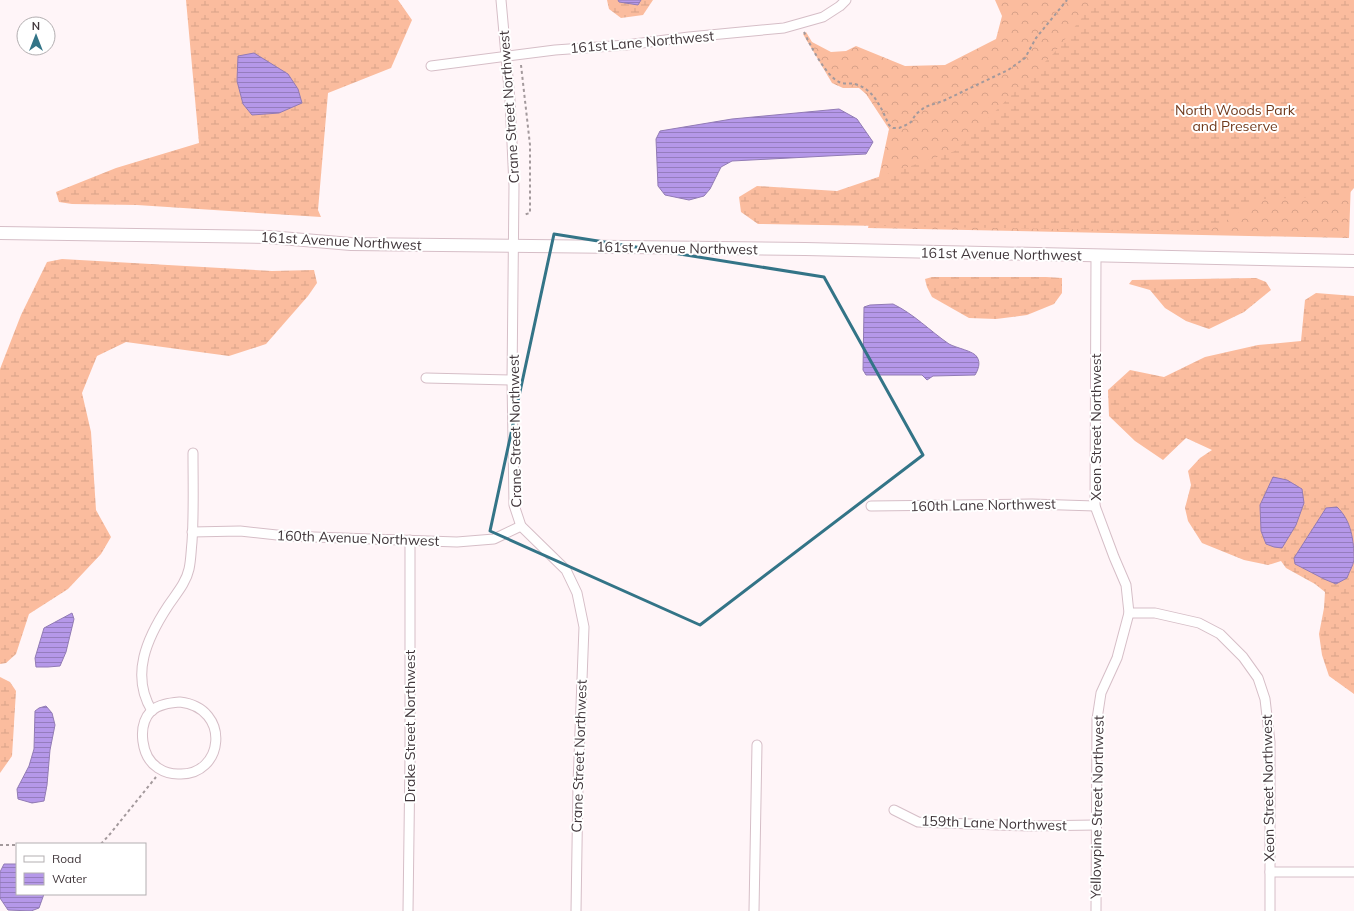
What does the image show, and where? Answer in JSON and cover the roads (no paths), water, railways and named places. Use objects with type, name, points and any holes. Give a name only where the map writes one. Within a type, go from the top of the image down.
[{"type":"main road","name":"161st Avenue Northwest","points":[[0,233],[269,237],[351,244],[813,250],[1354,261]]},
{"type":"street","name":"Crane Street Northwest","points":[[501,0],[513,136],[514,246],[512,380],[514,505],[521,526],[566,570],[577,593],[584,627],[578,784],[576,911]]},
{"type":"street","name":"161st Lane Northwest","points":[[431,66],[554,50],[626,45],[689,37],[784,28],[823,17],[840,6],[846,0]]},
{"type":"street","name":"Xeon Street Northwest","points":[[1096,256],[1095,506],[1126,585],[1129,613],[1155,613],[1199,623],[1220,634],[1243,657],[1258,678],[1265,699],[1270,742],[1270,911]]},
{"type":"street","points":[[426,378],[512,380]]},
{"type":"street","points":[[152,711],[143,692],[141,678],[142,665],[146,647],[154,629],[184,583],[189,569],[192,532],[193,453]]},
{"type":"street","name":"160th Lane Northwest","points":[[871,506],[1032,504],[1095,506]]},
{"type":"street","name":"160th Avenue Northwest","points":[[192,532],[240,531],[286,536],[457,542],[494,539],[521,526]]},
{"type":"street","name":"Drake Street Northwest","points":[[408,911],[410,540]]},
{"type":"street","name":"Yellowpine Street Northwest","points":[[1096,911],[1097,720],[1101,693],[1117,658],[1129,613]]},
{"type":"street","points":[[180,702],[190,703],[205,712],[213,724],[215,731],[215,746],[212,756],[204,766],[191,773],[180,775],[160,770],[153,764],[145,750],[143,740],[143,729],[146,718],[152,711],[158,706],[180,702]]},
{"type":"street","points":[[754,911],[756,745]]},
{"type":"street","name":"159th Lane Northwest","points":[[894,810],[918,822],[1028,826],[1096,825]]},
{"type":"street","points":[[1270,872],[1354,872]]},
{"type":"water","points":[[618,0],[641,0],[638,5],[619,2]]},
{"type":"water","points":[[254,53],[288,74],[298,89],[302,103],[279,113],[252,115],[243,104],[237,81],[238,56]]},
{"type":"water","points":[[839,109],[857,119],[873,142],[866,154],[732,161],[721,167],[710,189],[704,196],[689,200],[665,195],[658,186],[656,139],[660,131],[732,119]]},
{"type":"water","points":[[893,304],[915,318],[949,344],[969,351],[975,355],[979,364],[975,375],[933,376],[927,380],[922,375],[866,375],[863,370],[864,307],[870,305]]},
{"type":"water","points":[[1273,477],[1287,480],[1302,489],[1304,503],[1296,525],[1282,548],[1266,544],[1261,531],[1260,505]]},
{"type":"water","points":[[1337,507],[1342,512],[1349,524],[1354,560],[1347,578],[1336,584],[1295,564],[1294,558],[1326,508]]},
{"type":"water","points":[[72,613],[74,619],[66,652],[60,666],[36,667],[35,658],[44,628]]},
{"type":"water","points":[[46,706],[52,713],[55,725],[50,750],[47,785],[44,801],[32,803],[18,799],[17,789],[29,766],[34,749],[35,711]]},
{"type":"water","points":[[4,864],[16,864],[16,895],[44,895],[39,908],[31,911],[8,910],[0,898],[0,872]]},
{"type":"park label","name":"North Woods Park and Preserve","points":[[1235,118]]}]
